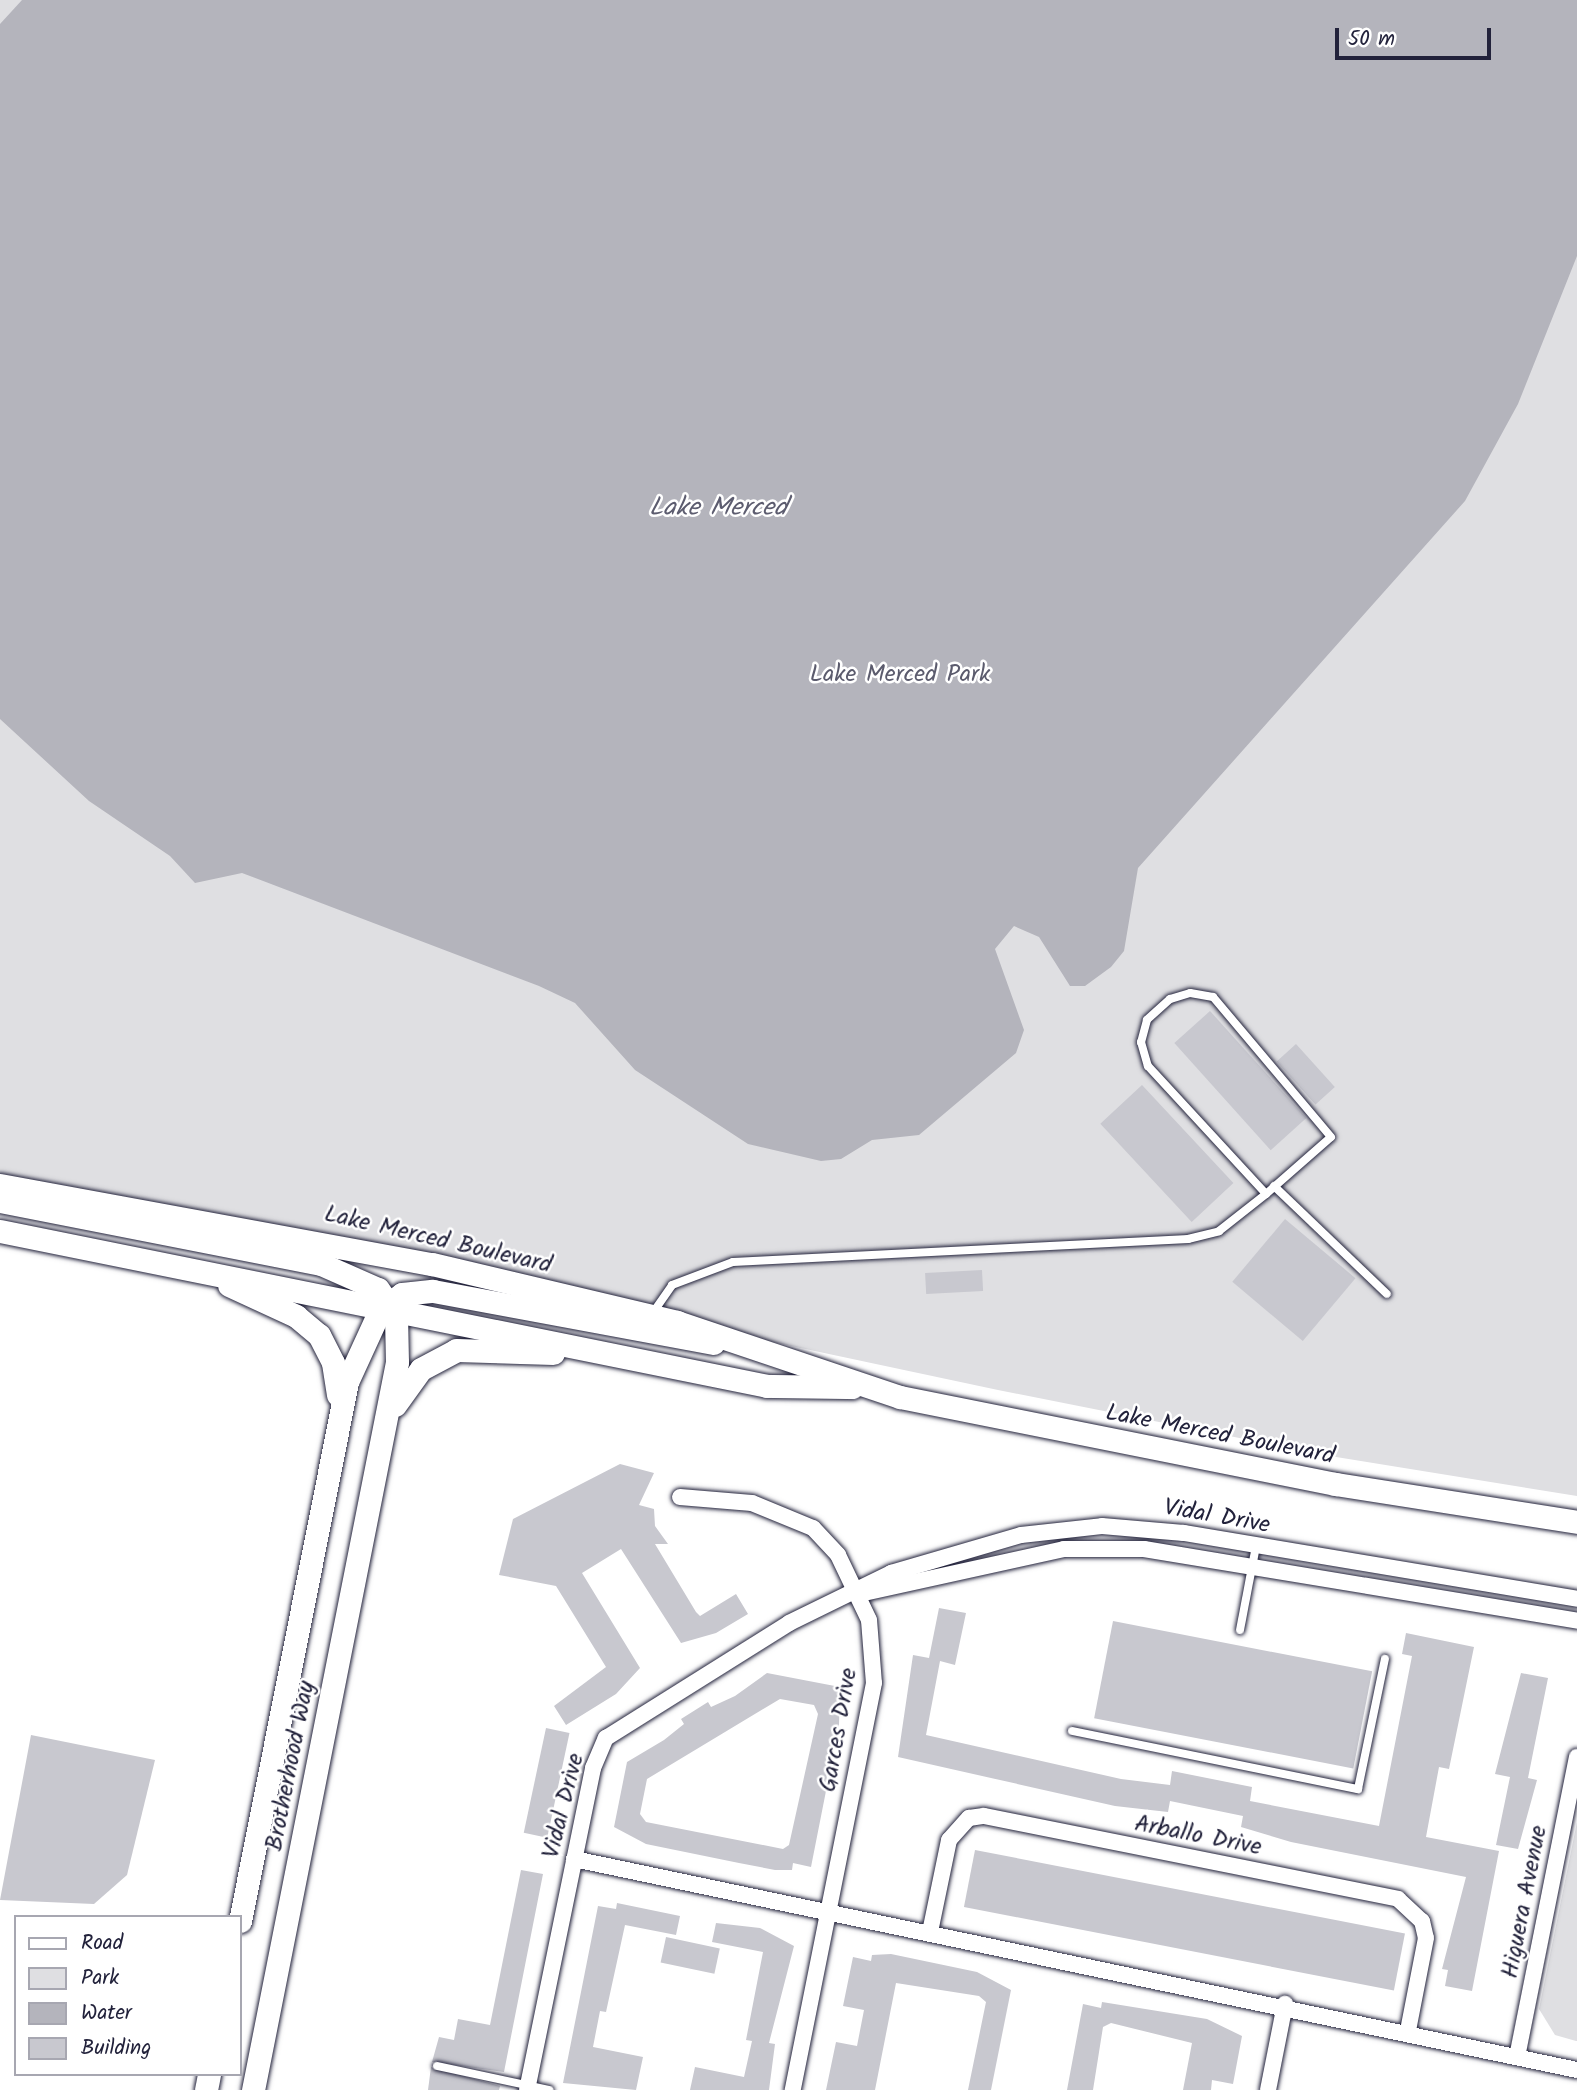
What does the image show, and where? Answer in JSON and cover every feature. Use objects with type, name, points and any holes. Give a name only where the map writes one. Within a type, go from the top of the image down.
[{"type":"main road","name":"Lake Merced Boulevard","points":[[0,1185],[327,1242],[651,1316],[774,1352],[855,1387]]},
{"type":"main road","points":[[0,1201],[307,1260],[364,1281],[389,1305],[397,1362],[380,1451]]},
{"type":"main road","name":"Lake Merced Boulevard","points":[[0,1231],[389,1305],[767,1386],[855,1387],[1335,1485],[1577,1522]]},
{"type":"main road","points":[[187,1267],[289,1312],[319,1335],[338,1378],[334,1443]]},
{"type":"main road","points":[[334,1443],[353,1362],[389,1305],[433,1291],[682,1340],[733,1342]]},
{"type":"main road","points":[[380,1451],[411,1378],[456,1350],[650,1359]]},
{"type":"main road","name":"Brotherhood Way","points":[[241,1915],[334,1443]]},
{"type":"main road","name":"Brotherhood Way","points":[[253,2090],[380,1451]]},
{"type":"street","name":"Garces Drive","points":[[680,1497],[752,1503],[813,1528],[838,1555],[869,1620],[874,1683],[793,2090]]},
{"type":"street","name":"Vidal Drive","points":[[528,2088],[593,1768],[606,1738],[789,1623],[858,1593],[919,1561],[1062,1528],[1145,1528],[1577,1599]]},
{"type":"street","name":"Vidal Drive","points":[[858,1593],[1064,1549],[1143,1549],[1577,1621]]},
{"type":"street","name":"Higuera Avenue","points":[[1517,2057],[1577,1757]]},
{"type":"street","name":"Arballo Drive","points":[[930,1932],[948,1840],[969,1818],[984,1816],[1398,1899],[1422,1921],[1426,1938],[1408,2031]]},
{"type":"street","points":[[574,1859],[1286,2004],[1577,2070]]},
{"type":"street","points":[[1268,2090],[1286,2004]]},
{"type":"lane","points":[[651,1316],[672,1284],[715,1266],[1199,1238],[1219,1231],[1266,1194],[1331,1137],[1213,997],[1190,993],[1170,999],[1147,1020],[1141,1042],[1148,1066],[1266,1194]]},
{"type":"lane","points":[[1274,1186],[1387,1294]]},
{"type":"lane","points":[[1240,1630],[1256,1546]]},
{"type":"lane","points":[[1072,1731],[1359,1789],[1385,1659]]},
{"type":"lane","points":[[437,2066],[528,2088],[549,2090]]},
{"type":"green space","name":"Lake Merced","points":[[0,0],[1577,0],[1577,1496],[1330,1456],[998,1390],[0,1178]]},
{"type":"green space","points":[[1577,1822],[1576,2041],[1555,2035],[1539,2009]]},
{"type":"water","name":"Lake Merced","points":[[22,0],[1577,0],[1577,256],[1518,404],[1465,501],[1138,868],[1124,951],[1111,967],[1085,986],[1070,986],[1039,937],[1014,926],[995,949],[1024,1030],[1016,1053],[919,1135],[872,1140],[841,1159],[821,1161],[748,1144],[635,1070],[575,1003],[539,986],[242,873],[195,883],[170,856],[89,801],[0,719],[0,24]]},
{"type":"building","points":[[1210,1011],[1306,1118],[1271,1150],[1174,1043]]},
{"type":"building","points":[[1296,1044],[1335,1087],[1315,1104],[1277,1061]]},
{"type":"building","points":[[1142,1085],[1233,1183],[1192,1222],[1100,1124]]},
{"type":"building","points":[[1285,1219],[1355,1278],[1303,1341],[1232,1282]]},
{"type":"building","points":[[982,1270],[983,1291],[926,1294],[925,1273]]},
{"type":"building","points":[[620,1464],[654,1473],[639,1505],[654,1509],[655,1526],[668,1544],[655,1544],[696,1612],[700,1616],[736,1594],[748,1614],[716,1633],[681,1643],[621,1549],[582,1573],[640,1668],[616,1694],[566,1725],[554,1706],[606,1667],[556,1586],[499,1575],[513,1519]]},
{"type":"building","points":[[939,1608],[966,1613],[955,1665],[940,1661],[926,1735],[1121,1779],[1170,1785],[1172,1771],[1252,1787],[1250,1801],[1379,1826],[1412,1656],[1402,1654],[1406,1633],[1474,1647],[1449,1769],[1439,1767],[1426,1837],[1499,1851],[1472,1991],[1445,1986],[1448,1970],[1442,1969],[1466,1877],[1291,1842],[1241,1827],[1243,1816],[1170,1801],[1168,1812],[1115,1806],[898,1757],[913,1655],[929,1658]]},
{"type":"building","points":[[1113,1621],[1372,1671],[1353,1769],[1094,1718]]},
{"type":"building","points":[[767,1673],[840,1687],[839,1725],[811,1867],[793,1863],[792,1870],[775,1870],[739,1863],[646,1844],[614,1827],[627,1762],[664,1740],[684,1724],[681,1719],[708,1702],[711,1707],[735,1696]],"holes":[[[780,1699],[814,1705],[818,1714],[789,1845],[783,1849],[646,1822],[640,1814],[647,1779]]]},
{"type":"building","points":[[1521,1673],[1548,1678],[1528,1778],[1537,1780],[1518,1849],[1496,1845],[1510,1777],[1495,1774]]},
{"type":"building","points":[[546,1728],[569,1733],[547,1838],[524,1833]]},
{"type":"building","points":[[31,1735],[155,1760],[127,1875],[94,1904],[0,1900]]},
{"type":"building","points":[[975,1850],[1405,1934],[1394,1991],[964,1907]]},
{"type":"building","points":[[521,1870],[543,1874],[504,2072],[432,2062],[439,2037],[454,2040],[458,2019],[490,2025]]},
{"type":"building","points":[[617,1903],[680,1916],[676,1935],[625,1925],[606,2012],[600,2011],[593,2047],[643,2057],[636,2090],[563,2083],[598,1906],[616,1909]]},
{"type":"building","points":[[716,1923],[760,1928],[794,1946],[769,2043],[775,2044],[769,2090],[690,2090],[695,2067],[744,2077],[752,2041],[746,2040],[763,1952],[712,1942]]},
{"type":"building","points":[[666,1937],[720,1948],[714,1974],[661,1962]]},
{"type":"building","points":[[891,1954],[977,1972],[1011,1990],[991,2090],[968,2090],[986,2002],[979,1996],[896,1983],[875,2090],[826,2090],[836,2042],[857,2046],[864,2010],[843,2006],[853,1957],[871,1961],[872,1955]]},
{"type":"building","points":[[1102,2002],[1207,2019],[1242,2036],[1233,2084],[1212,2080],[1211,2090],[1183,2090],[1192,2043],[1111,2023],[1103,2027],[1093,2090],[1067,2090],[1083,2004],[1101,2008]]},
{"type":"building","points":[[431,2067],[500,2086],[499,2090],[428,2090]]},
{"type":"park label","name":"Lake Merced Park","points":[[900,675]]}]
